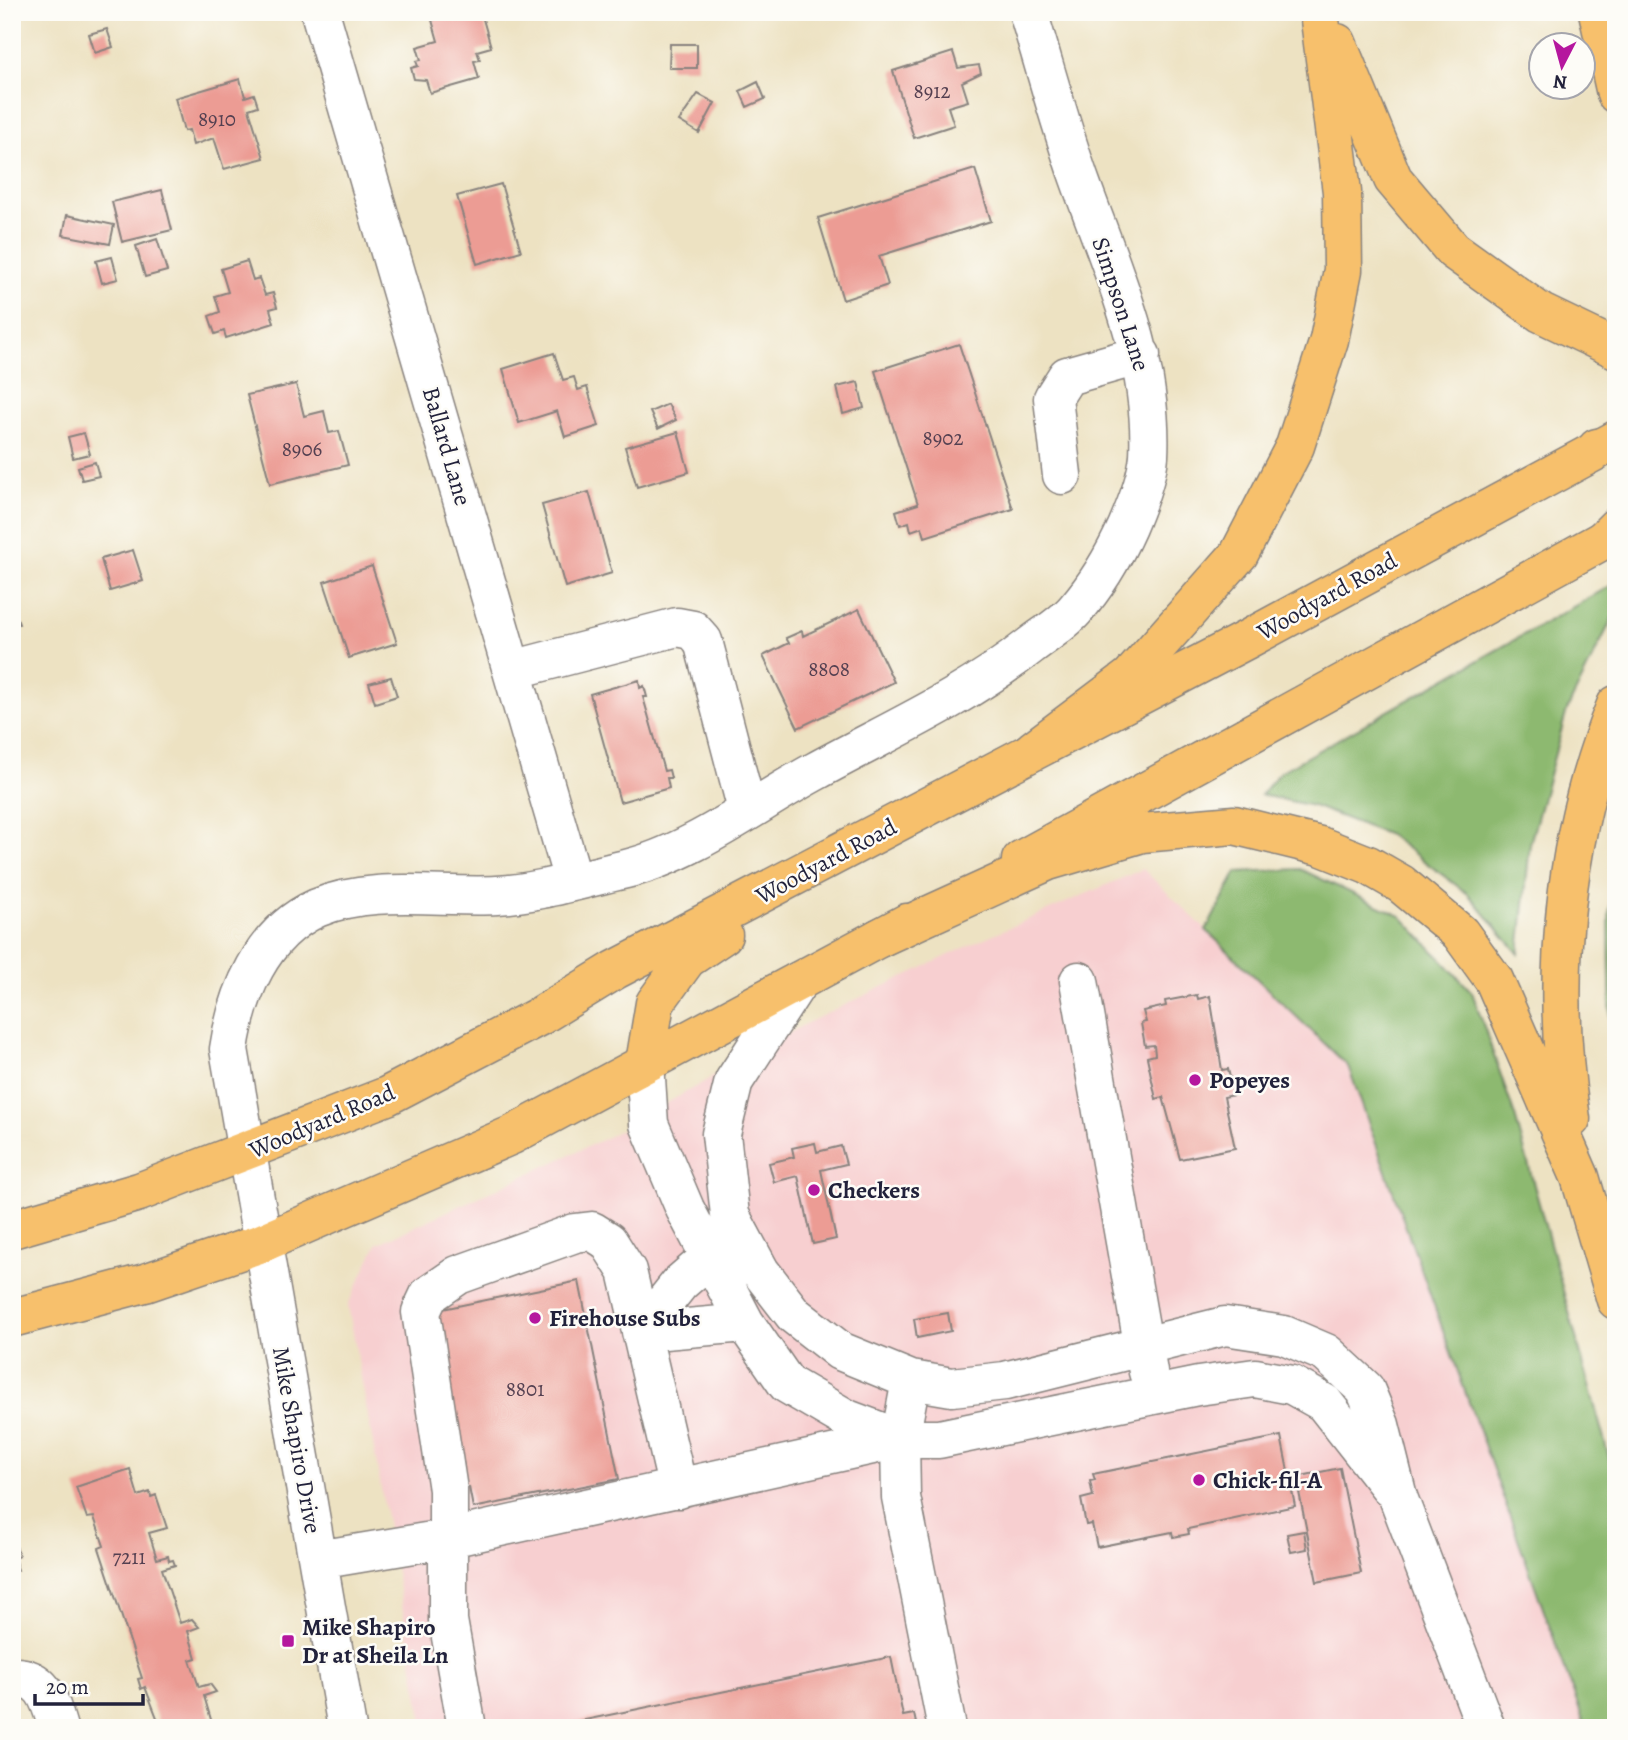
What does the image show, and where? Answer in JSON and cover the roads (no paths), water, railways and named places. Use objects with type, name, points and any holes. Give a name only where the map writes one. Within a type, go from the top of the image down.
[{"type":"main road","points":[[1322,12],[1393,179],[1453,250],[1541,313],[1616,349]]},
{"type":"main road","points":[[1033,750],[1130,677],[1239,554],[1295,446],[1329,340],[1343,270],[1342,192],[1322,12]]},
{"type":"main road","points":[[1598,12],[1616,93]]},
{"type":"main road","name":"Woodyard Road","points":[[12,1229],[139,1192],[387,1096],[540,1016],[615,970],[1246,640],[1609,444]]},
{"type":"main road","points":[[12,1318],[145,1283],[262,1243],[512,1135],[878,938],[1612,533]]},
{"type":"main road","points":[[1580,1177],[1562,1062],[1562,957],[1572,861],[1601,742],[1616,705]]},
{"type":"main road","points":[[878,938],[1048,861],[1142,833],[1234,825],[1320,846],[1368,865],[1401,884],[1460,933],[1494,980],[1580,1177],[1616,1300]]},
{"type":"main road","points":[[645,1063],[655,1003],[687,958],[875,836]]},
{"type":"street","name":"Ballard Lane","points":[[320,12],[573,880]]},
{"type":"street","name":"Simpson Lane","points":[[573,880],[633,867],[683,847],[816,770],[922,717],[992,676],[1074,612],[1115,554],[1134,511],[1149,461],[1149,410],[1141,355],[1076,170],[1028,12]]},
{"type":"street","points":[[1062,475],[1053,398],[1067,376],[1141,355]]},
{"type":"street","points":[[512,670],[677,627],[693,630],[703,641],[747,810]]},
{"type":"street","name":"Mike Shapiro Drive","points":[[347,1728],[229,1049],[235,1011],[246,982],[262,955],[294,922],[315,909],[344,899],[386,895],[502,895],[573,880]]},
{"type":"street","points":[[799,981],[734,1081],[721,1134],[730,1215],[760,1271],[794,1315],[840,1351],[911,1380],[952,1387],[1005,1381],[1225,1326],[1283,1335],[1326,1353],[1365,1389],[1380,1425],[1398,1496],[1486,1728]]},
{"type":"street","points":[[1079,982],[1132,1268],[1142,1348],[1153,1395]]},
{"type":"street","points":[[645,1063],[649,1124],[685,1209],[745,1323],[787,1384],[847,1419],[900,1439]]},
{"type":"street","points":[[467,1728],[448,1620],[448,1490],[421,1312],[429,1295],[458,1275],[575,1233],[592,1231],[608,1241],[627,1271],[678,1489]]},
{"type":"street","points":[[641,1332],[680,1283],[710,1257]]},
{"type":"street","points":[[641,1332],[745,1323]]},
{"type":"street","points":[[318,1560],[450,1538],[900,1439],[940,1439],[1153,1395],[1255,1378],[1292,1385],[1324,1403],[1398,1496]]},
{"type":"street","points":[[911,1380],[900,1439],[901,1497],[947,1728]]},
{"type":"street","points":[[12,1677],[34,1680],[43,1687],[58,1728]]},
{"type":"place","name":"Popeyes","points":[[1195,1080]]},
{"type":"place","name":"Checkers","points":[[814,1190]]},
{"type":"place","name":"Firehouse Subs","points":[[535,1318]]},
{"type":"place","name":"Chick-fil-A","points":[[1199,1480]]},
{"type":"place","name":"Mike Shapiro Dr at Sheila Ln","points":[[288,1641]]}]
